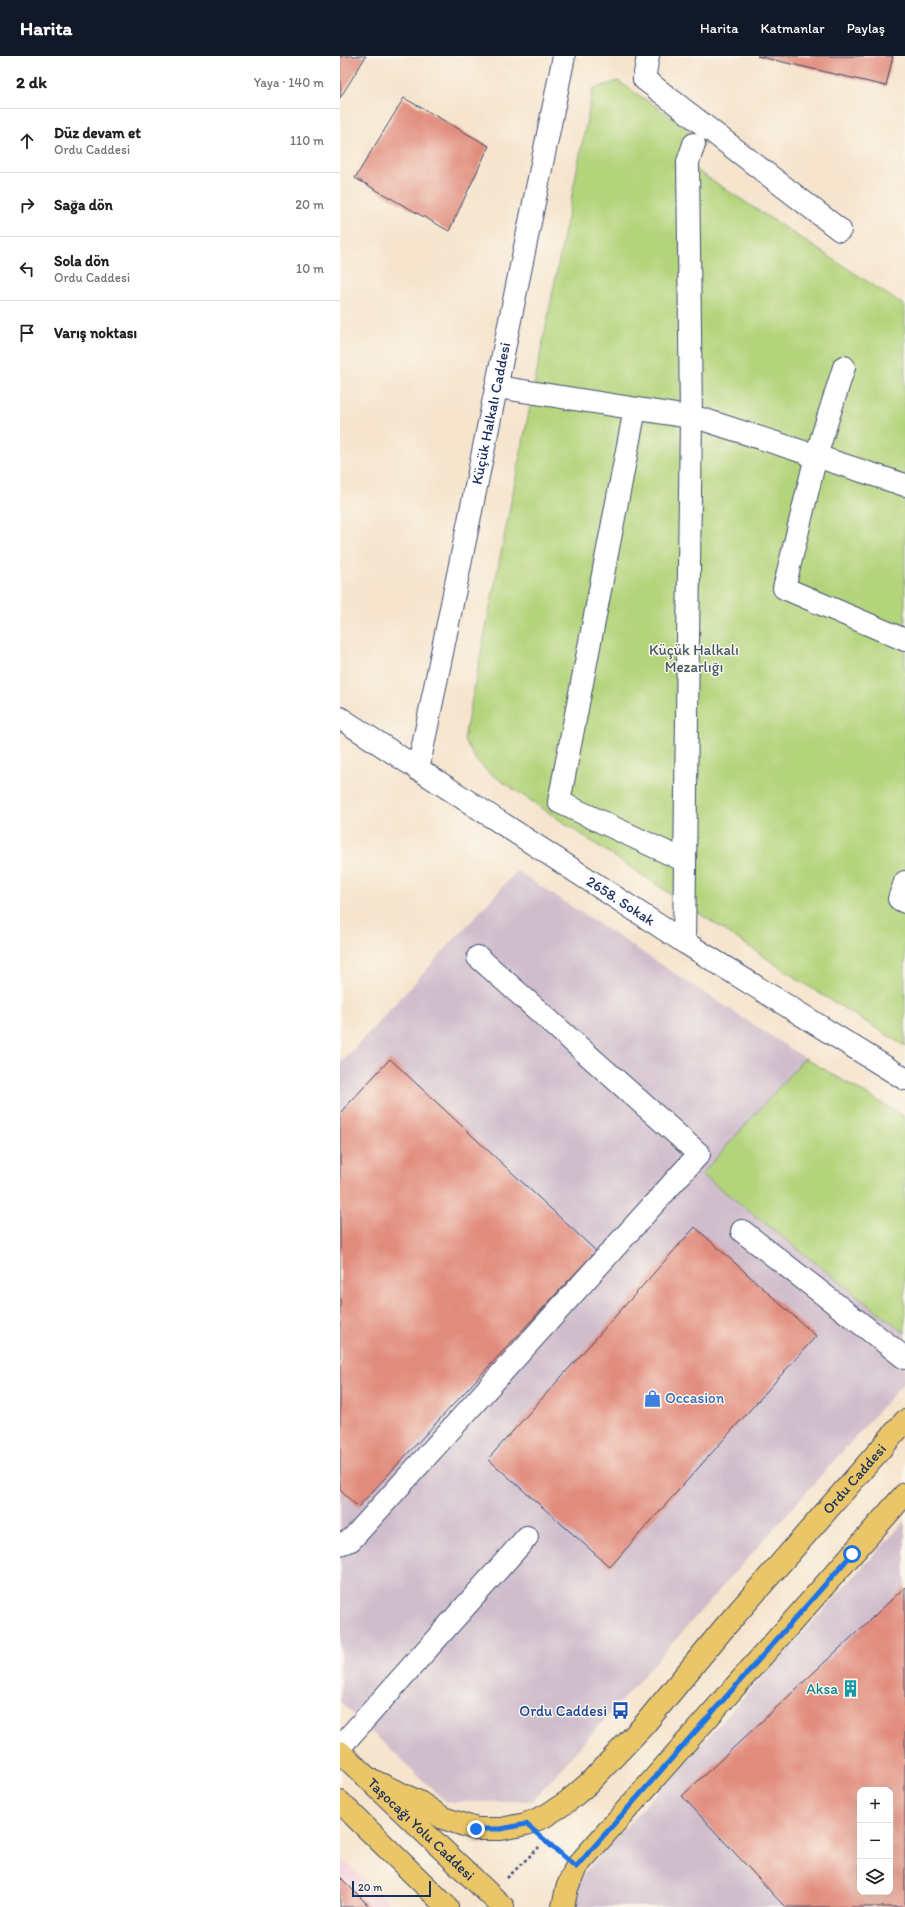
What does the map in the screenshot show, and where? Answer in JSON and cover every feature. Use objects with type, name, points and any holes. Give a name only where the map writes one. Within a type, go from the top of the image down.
[{"type":"main road","name":"Ordu Caddesi","points":[[365,1777],[419,1802],[443,1818],[476,1829],[501,1829],[526,1824],[545,1816],[588,1784],[644,1725],[724,1628],[905,1421]]},
{"type":"main road","points":[[563,1907],[566,1888],[576,1867],[905,1494]]},
{"type":"main road","name":"Taşocağı Yolu Caddesi","points":[[340,1752],[503,1907]]},
{"type":"main road","points":[[340,1802],[447,1907]]},
{"type":"street","name":"Küçük Halkalı Caddesi","points":[[418,770],[564,56]]},
{"type":"street","points":[[648,56],[644,79],[840,230]]},
{"type":"street","points":[[684,942],[691,418],[688,162],[694,144]]},
{"type":"street","points":[[844,368],[816,456],[784,588],[905,640]]},
{"type":"street","points":[[497,387],[702,419],[905,485]]},
{"type":"street","points":[[635,409],[558,802],[685,861]]},
{"type":"street","name":"2658. Sokak","points":[[340,718],[684,942],[905,1079]]},
{"type":"street","points":[[905,882],[900,899],[905,902]]},
{"type":"street","points":[[340,1544],[351,1540],[699,1154],[478,957]]},
{"type":"street","points":[[742,1231],[905,1358]]},
{"type":"street","points":[[340,1747],[527,1538]]},
{"type":"path","points":[[526,1824],[544,1842],[576,1867]]},
{"type":"path","points":[[504,1881],[544,1842]]},
{"type":"shaded area","points":[[517,871],[805,1058],[702,1174],[905,1333],[905,1381],[532,1801],[446,1802],[340,1702],[340,1064]]},
{"type":"shaded area","name":"Aksa","points":[[905,1521],[905,1907],[577,1907],[579,1878]]},
{"type":"shaded area","points":[[340,1857],[393,1907],[340,1907]]},
{"type":"green space","name":"Küçük Halkalı Mezarlığı","points":[[618,81],[705,140],[693,168],[905,306],[905,1046],[811,988],[488,772],[475,759],[464,739],[593,89]]},
{"type":"green space","points":[[805,1058],[905,1117],[905,1333],[702,1174]]},
{"type":"building","points":[[340,56],[366,56],[340,98]]},
{"type":"building","points":[[757,56],[893,56],[886,86]]},
{"type":"building","points":[[404,98],[489,146],[449,231],[355,178]]},
{"type":"building","points":[[390,1059],[596,1251],[358,1507],[340,1490],[340,1113]]},
{"type":"building","name":"Occasion","points":[[695,1227],[816,1336],[610,1567],[488,1459]]},
{"type":"building","name":"Aksa","points":[[905,1587],[905,1907],[785,1907],[682,1796]]},
{"type":"building","points":[[340,1877],[370,1907],[340,1907]]},
{"type":"place","name":"Occasion","points":[[652,1398]]},
{"type":"place","name":"Aksa","points":[[851,1689]]},
{"type":"place","name":"Ordu Caddesi","points":[[620,1711]]},
{"type":"route","points":[[476,1829],[501,1829],[526,1824],[544,1842],[576,1867],[852,1554]]}]
